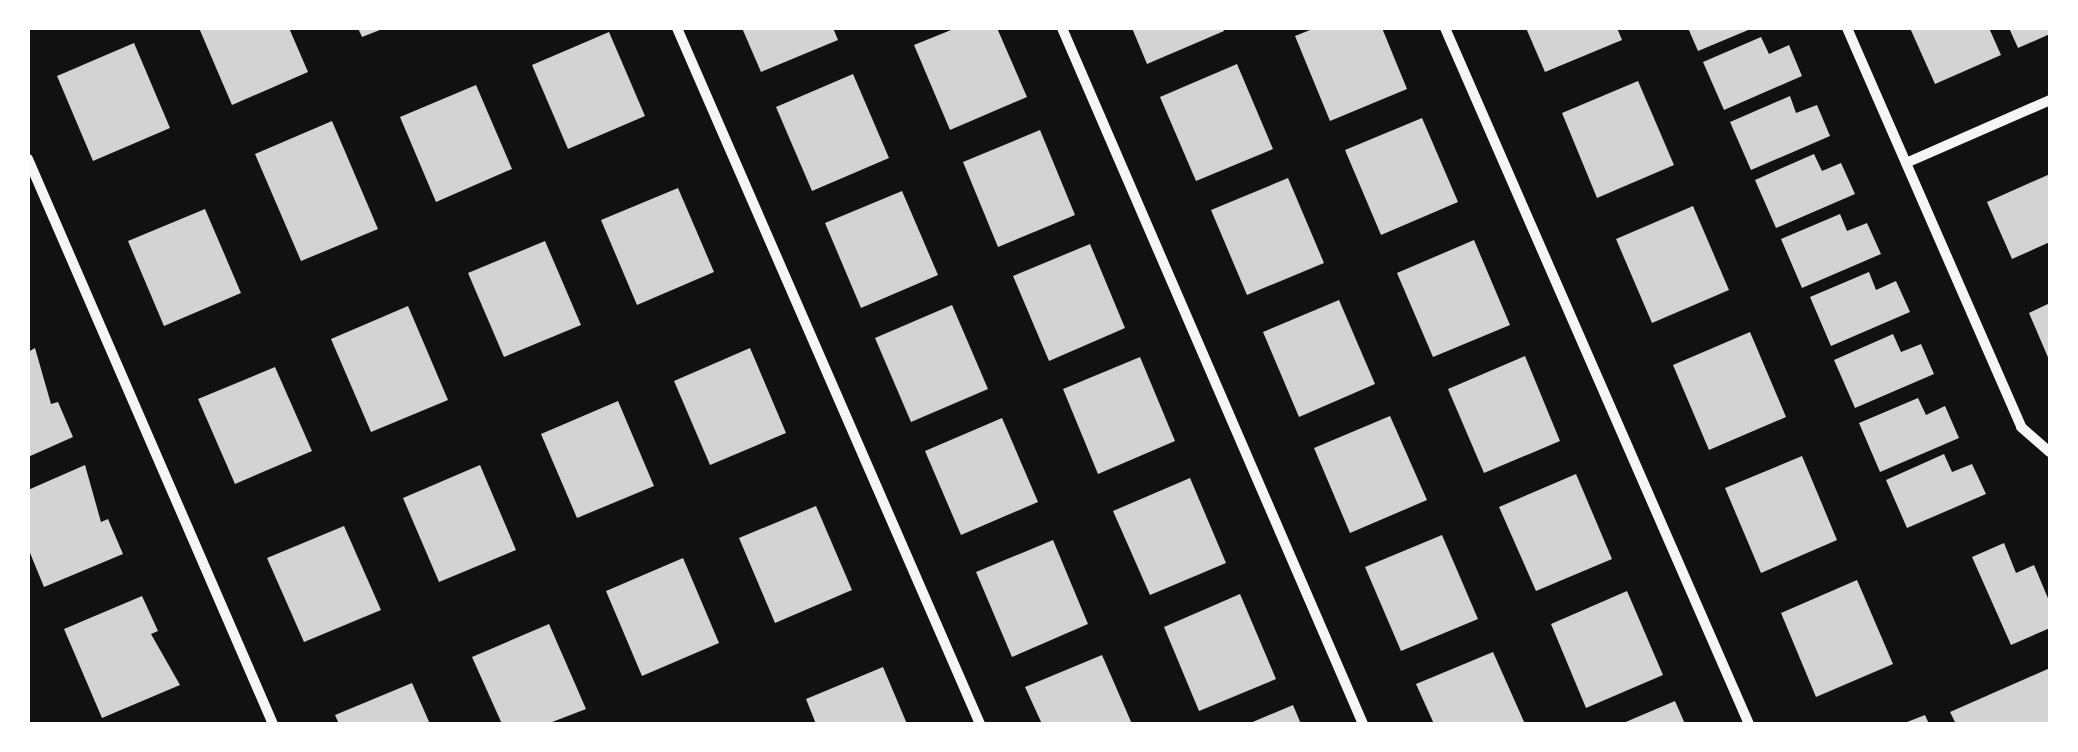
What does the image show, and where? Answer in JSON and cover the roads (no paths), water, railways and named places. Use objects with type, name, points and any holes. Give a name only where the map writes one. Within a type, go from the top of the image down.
[{"type":"street","points":[[677,28],[980,724]]},
{"type":"street","points":[[1062,28],[1363,724]]},
{"type":"street","points":[[1445,28],[1749,724]]},
{"type":"street","points":[[1847,28],[2021,426],[2050,452]]},
{"type":"street","points":[[1906,163],[2050,100]]},
{"type":"street","points":[[28,160],[273,724]]}]
